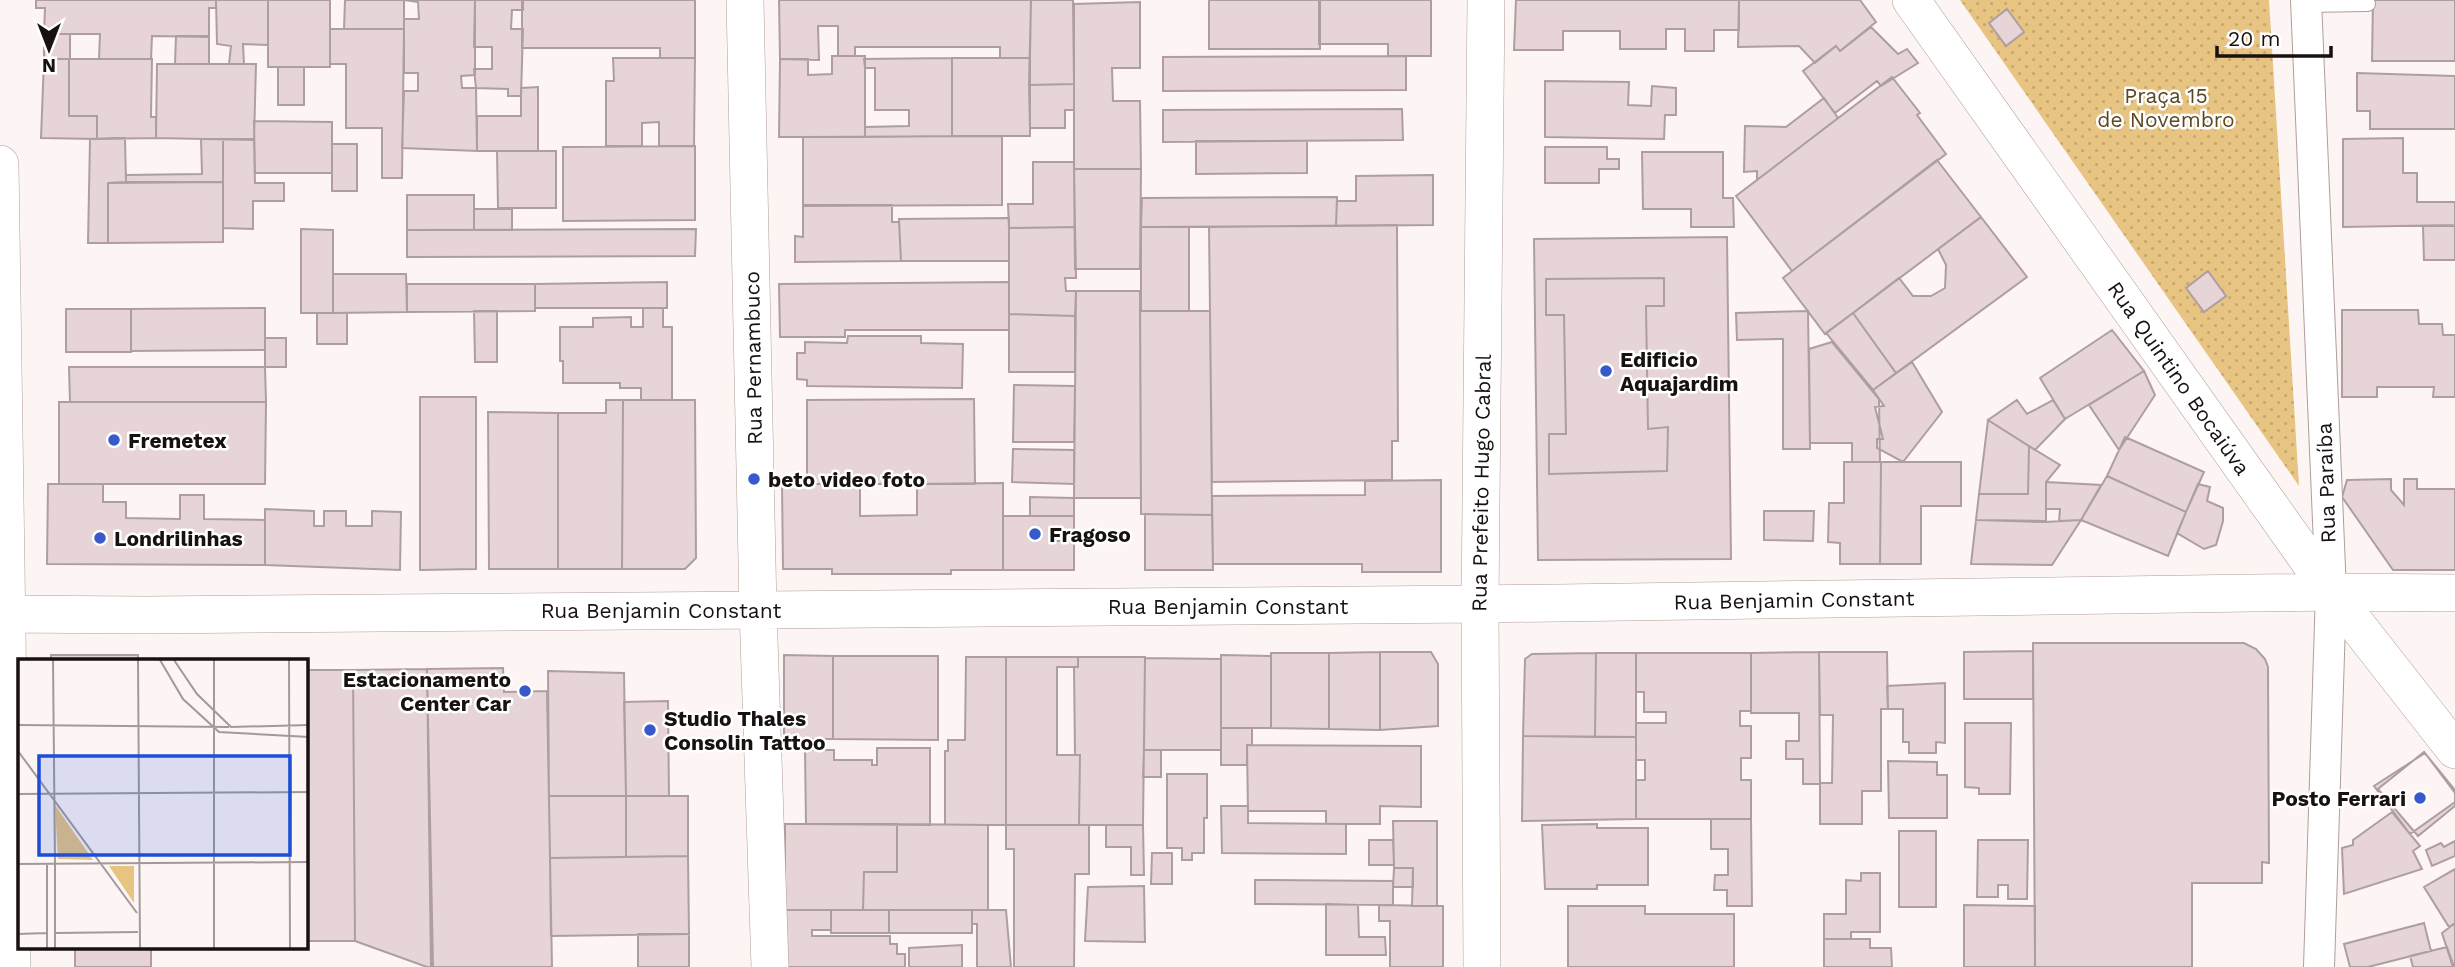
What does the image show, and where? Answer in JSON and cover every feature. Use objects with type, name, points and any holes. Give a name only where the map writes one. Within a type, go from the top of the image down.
[{"type":"street","name":"Rua Pernambuco","points":[[745,0],[758,609],[770,967]]},
{"type":"street","name":"Rua Prefeito Hugo Cabral","points":[[1482,967],[1479,604],[1486,0]]},
{"type":"street","name":"Rua Quintino Bocaiúva","points":[[1911,0],[2331,593],[2455,750]]},
{"type":"street","name":"Rua Paraíba","points":[[2306,2],[2331,593],[2319,967]]},
{"type":"street","points":[[0,164],[4,614],[12,967]]},
{"type":"street","name":"Rua Benjamin Constant","points":[[4,614],[1479,604],[2455,593]]},
{"type":"lane","points":[[2306,2],[2368,4]]},
{"type":"green space","name":"Praça 15 de Novembro","points":[[1960,0],[2269,0],[2299,486]]},
{"type":"building","points":[[36,0],[216,0],[216,8],[209,8],[209,37],[152,36],[151,59],[99,59],[100,34],[44,34],[45,8],[36,8]]},
{"type":"building","points":[[216,0],[268,0],[268,45],[243,44],[244,64],[229,64],[231,46],[217,44]]},
{"type":"building","points":[[268,0],[330,0],[330,67],[268,67]]},
{"type":"building","points":[[345,0],[404,0],[404,29],[344,29]]},
{"type":"building","points":[[404,0],[475,0],[475,75],[461,76],[462,88],[476,88],[477,151],[402,148],[404,91],[418,91],[418,73],[404,73],[404,19],[419,19],[418,2]]},
{"type":"building","points":[[475,0],[523,0],[523,10],[512,10],[511,29],[523,29],[521,96],[508,96],[508,89],[476,88],[474,69],[492,69],[492,47],[474,47]]},
{"type":"building","points":[[522,0],[695,0],[695,58],[660,58],[660,48],[522,48]]},
{"type":"building","points":[[779,0],[1031,0],[1030,58],[1000,58],[1000,47],[855,47],[855,56],[838,56],[838,26],[818,26],[819,60],[780,59]]},
{"type":"building","points":[[1031,0],[1073,0],[1074,84],[1029,85]]},
{"type":"building","points":[[1209,0],[1320,0],[1320,49],[1209,49]]},
{"type":"building","points":[[1319,0],[1431,0],[1431,56],[1388,56],[1388,44],[1319,44]]},
{"type":"building","points":[[1516,0],[1739,0],[1739,30],[1714,30],[1714,51],[1685,51],[1685,29],[1666,29],[1666,49],[1620,49],[1620,31],[1563,31],[1563,50],[1514,50]]},
{"type":"building","points":[[1739,0],[1860,0],[1876,22],[1840,51],[1836,46],[1815,63],[1799,46],[1738,47]]},
{"type":"building","points":[[2373,0],[2455,0],[2455,61],[2372,61]]},
{"type":"building","points":[[1140,2],[1140,68],[1112,68],[1113,101],[1140,101],[1141,169],[1074,169],[1074,4]]},
{"type":"building","points":[[2007,9],[2024,32],[2006,46],[1989,23]]},
{"type":"building","points":[[1871,27],[1898,54],[1907,49],[1918,63],[1881,86],[1877,81],[1835,113],[1803,71],[1836,46],[1840,51]]},
{"type":"building","points":[[330,29],[404,29],[402,178],[382,178],[382,128],[346,128],[346,64],[330,64]]},
{"type":"building","points":[[44,34],[70,34],[70,59],[44,59]]},
{"type":"building","points":[[176,36],[209,36],[209,64],[175,64]]},
{"type":"building","points":[[832,56],[865,56],[865,137],[779,137],[780,59],[808,59],[808,75],[832,74]]},
{"type":"building","points":[[1406,56],[1406,90],[1163,91],[1163,57]]},
{"type":"building","points":[[613,58],[695,58],[694,146],[659,146],[659,122],[642,123],[642,146],[606,146],[606,81],[614,81]]},
{"type":"building","points":[[952,58],[1030,58],[1030,136],[952,136]]},
{"type":"building","points":[[952,58],[952,136],[865,137],[865,127],[909,126],[909,110],[875,110],[875,68],[865,68],[864,59]]},
{"type":"building","points":[[44,59],[69,59],[69,116],[97,116],[97,139],[41,138]]},
{"type":"building","points":[[69,59],[152,59],[151,117],[156,117],[156,138],[97,139],[97,116],[69,116]]},
{"type":"building","points":[[157,64],[256,64],[254,140],[156,138]]},
{"type":"building","points":[[278,67],[304,67],[304,105],[278,105]]},
{"type":"building","points":[[2357,73],[2455,76],[2455,129],[2370,129],[2370,111],[2357,111]]},
{"type":"building","points":[[1892,77],[1920,113],[1917,115],[1946,154],[1792,271],[1736,196]]},
{"type":"building","points":[[1545,81],[1629,82],[1628,105],[1651,106],[1652,86],[1676,88],[1676,115],[1665,115],[1664,139],[1545,137]]},
{"type":"building","points":[[1074,84],[1074,110],[1065,110],[1065,128],[1030,128],[1029,85]]},
{"type":"building","points":[[538,87],[538,151],[477,151],[477,116],[521,116],[521,88]]},
{"type":"building","points":[[1824,98],[1838,118],[1757,180],[1757,171],[1744,172],[1745,126],[1786,127]]},
{"type":"building","points":[[1402,109],[1403,140],[1163,142],[1163,110]]},
{"type":"building","points":[[254,121],[332,122],[332,173],[255,173]]},
{"type":"building","points":[[1002,136],[1002,205],[803,206],[803,137]]},
{"type":"building","points":[[125,138],[126,182],[108,183],[108,243],[88,243],[90,139]]},
{"type":"building","points":[[2403,138],[2403,173],[2417,173],[2417,202],[2455,202],[2455,225],[2343,227],[2343,139]]},
{"type":"building","points":[[201,139],[223,139],[223,182],[126,182],[126,175],[202,174]]},
{"type":"building","points":[[223,139],[254,139],[255,183],[284,183],[284,201],[253,201],[253,229],[223,228]]},
{"type":"building","points":[[1196,141],[1307,141],[1307,173],[1196,174]]},
{"type":"building","points":[[332,144],[357,144],[357,191],[332,191]]},
{"type":"building","points":[[695,146],[695,220],[563,221],[563,147]]},
{"type":"building","points":[[1545,147],[1607,147],[1607,159],[1619,159],[1619,169],[1599,169],[1599,183],[1545,183]]},
{"type":"building","points":[[497,151],[556,151],[556,208],[498,208]]},
{"type":"building","points":[[1642,152],[1723,152],[1723,198],[1733,198],[1734,227],[1691,227],[1691,209],[1643,209]]},
{"type":"building","points":[[1937,160],[1981,217],[1825,334],[1783,278]]},
{"type":"building","points":[[1033,162],[1074,162],[1075,227],[1009,228],[1008,204],[1033,204]]},
{"type":"building","points":[[1074,169],[1141,169],[1140,269],[1075,269]]},
{"type":"building","points":[[1433,175],[1433,225],[1336,226],[1337,201],[1356,201],[1356,176]]},
{"type":"building","points":[[223,182],[223,242],[108,243],[108,183]]},
{"type":"building","points":[[407,195],[474,195],[474,230],[407,230]]},
{"type":"building","points":[[1337,197],[1336,226],[1141,227],[1142,198]]},
{"type":"building","points":[[803,205],[892,205],[892,222],[899,222],[901,261],[795,262],[795,236],[803,237]]},
{"type":"building","points":[[474,209],[512,209],[512,230],[474,230]]},
{"type":"building","points":[[1981,217],[2027,277],[1896,373],[1853,313],[1899,278],[1913,296],[1931,296],[1945,288],[1946,265],[1938,249]]},
{"type":"building","points":[[1009,218],[1009,261],[901,261],[899,219]]},
{"type":"building","points":[[1397,225],[1398,441],[1392,441],[1392,480],[1212,482],[1209,227]]},
{"type":"building","points":[[2423,226],[2455,226],[2455,260],[2424,260]]},
{"type":"building","points":[[1075,227],[1076,278],[1065,278],[1066,291],[1076,291],[1075,316],[1009,314],[1009,228]]},
{"type":"building","points":[[1141,227],[1189,227],[1189,311],[1141,311]]},
{"type":"building","points":[[301,229],[333,230],[333,313],[301,313]]},
{"type":"building","points":[[696,229],[695,256],[407,257],[407,230]]},
{"type":"building","points":[[1727,237],[1731,559],[1538,560],[1534,239]],"holes":[[[1664,278],[1664,306],[1646,306],[1648,429],[1668,427],[1667,471],[1549,474],[1549,434],[1566,434],[1564,315],[1546,315],[1546,279]]]},
{"type":"building","points":[[2208,271],[2226,296],[2204,312],[2186,288]]},
{"type":"building","points":[[333,274],[406,274],[407,312],[333,313]]},
{"type":"building","name":"Edificio Aquajardim","points":[[1664,278],[1664,306],[1646,306],[1648,429],[1668,427],[1667,471],[1549,474],[1549,434],[1566,434],[1564,315],[1546,315],[1546,279]]},
{"type":"building","points":[[667,282],[667,308],[535,308],[535,284]]},
{"type":"building","points":[[1009,282],[1009,330],[845,330],[845,337],[780,337],[779,284]]},
{"type":"building","points":[[407,284],[535,284],[535,311],[407,312]]},
{"type":"building","points":[[1076,291],[1140,291],[1141,498],[1074,498]]},
{"type":"building","points":[[265,308],[265,350],[131,351],[131,309]]},
{"type":"building","points":[[643,308],[663,308],[663,327],[672,327],[672,400],[641,400],[641,388],[620,388],[620,383],[563,383],[560,327],[593,327],[593,318],[631,317],[631,327],[643,327]]},
{"type":"building","points":[[66,309],[131,309],[131,352],[66,352]]},
{"type":"building","points":[[2342,310],[2418,310],[2419,324],[2442,324],[2443,335],[2455,335],[2455,397],[2433,397],[2434,387],[2377,387],[2377,397],[2342,397]]},
{"type":"building","points":[[474,311],[497,311],[497,362],[475,362]]},
{"type":"building","points":[[1140,311],[1210,311],[1212,515],[1141,514]]},
{"type":"building","points":[[1808,311],[1810,449],[1783,449],[1783,339],[1737,340],[1736,313]]},
{"type":"building","points":[[317,313],[347,313],[347,344],[317,344]]},
{"type":"building","points":[[1853,313],[1896,373],[1873,390],[1826,333]]},
{"type":"building","points":[[1009,314],[1075,316],[1075,372],[1009,372]]},
{"type":"building","points":[[2112,330],[2144,371],[2065,419],[2040,378]]},
{"type":"building","points":[[848,336],[921,336],[921,343],[963,344],[962,388],[807,386],[807,380],[797,379],[797,353],[805,353],[805,342],[847,343]]},
{"type":"building","points":[[265,338],[286,338],[286,367],[265,367]]},
{"type":"building","points":[[1832,342],[1879,399],[1880,462],[1852,462],[1852,443],[1810,443],[1809,349]]},
{"type":"building","points":[[1912,362],[1942,412],[1903,462],[1877,448],[1877,439],[1883,439],[1875,407],[1884,406],[1873,390]]},
{"type":"building","points":[[69,367],[265,367],[266,402],[70,402]]},
{"type":"building","points":[[2144,371],[2155,395],[2119,450],[2089,405]]},
{"type":"building","points":[[1014,385],[1075,386],[1074,442],[1013,442]]},
{"type":"building","points":[[420,397],[476,397],[476,569],[420,570]]},
{"type":"building","points":[[974,399],[975,484],[807,484],[807,400]]},
{"type":"building","points":[[606,400],[623,400],[622,569],[558,569],[558,413],[606,413]]},
{"type":"building","points":[[623,400],[695,400],[696,558],[685,569],[622,569]]},
{"type":"building","points":[[2017,400],[2027,414],[2053,400],[2065,419],[2035,450],[1988,420]]},
{"type":"building","points":[[59,402],[266,402],[265,484],[59,484]]},
{"type":"building","points":[[488,412],[558,413],[558,569],[489,569]]},
{"type":"building","points":[[1988,420],[2029,446],[2028,494],[1979,494]]},
{"type":"building","points":[[2125,437],[2204,472],[2186,512],[2107,476]]},
{"type":"building","points":[[2029,446],[2060,465],[2046,482],[2046,521],[1976,520],[1979,494],[2028,494]]},
{"type":"building","points":[[1013,449],[1074,450],[1074,484],[1012,482]]},
{"type":"building","points":[[1844,462],[1881,462],[1880,564],[1840,564],[1840,543],[1828,542],[1829,503],[1844,503]]},
{"type":"building","points":[[1881,462],[1961,462],[1961,506],[1921,506],[1921,564],[1880,564]]},
{"type":"building","points":[[2107,476],[2186,512],[2168,556],[2081,520]]},
{"type":"building","points":[[2391,479],[2391,490],[2404,505],[2404,479],[2417,479],[2417,489],[2455,489],[2455,570],[2393,570],[2342,497],[2347,480]]},
{"type":"building","points":[[1441,480],[1441,572],[1362,572],[1362,564],[1213,564],[1212,496],[1365,495],[1365,481]]},
{"type":"building","points":[[2046,482],[2101,485],[2081,520],[2059,521],[2060,509],[2046,509]]},
{"type":"building","points":[[1003,483],[1003,570],[951,570],[951,574],[832,574],[832,569],[783,569],[782,484],[860,484],[860,516],[917,515],[917,484]]},
{"type":"building","points":[[48,484],[103,484],[103,502],[126,502],[126,518],[180,519],[180,495],[204,495],[204,519],[265,520],[265,565],[47,564]]},
{"type":"building","points":[[2198,484],[2210,487],[2207,501],[2223,508],[2223,521],[2216,545],[2204,549],[2177,533]]},
{"type":"building","points":[[1030,497],[1074,498],[1074,516],[1030,516]]},
{"type":"building","points":[[265,509],[314,511],[314,526],[324,526],[324,511],[346,511],[346,526],[372,526],[372,511],[401,512],[400,570],[265,565]]},
{"type":"building","points":[[1764,511],[1814,511],[1813,541],[1764,540]]},
{"type":"building","points":[[1145,514],[1212,515],[1213,570],[1145,570]]},
{"type":"building","points":[[1003,516],[1074,516],[1074,530],[1055,530],[1055,541],[1074,541],[1074,570],[1003,570]]},
{"type":"building","points":[[1976,520],[2081,520],[2052,565],[1971,564]]},
{"type":"building","points":[[2033,643],[2244,643],[2256,649],[2265,659],[2268,667],[2269,863],[2262,862],[2262,883],[2192,883],[2192,967],[2035,967]]},
{"type":"building","points":[[2033,651],[2033,699],[1964,699],[1964,652]]},
{"type":"building","points":[[1380,652],[1431,652],[1438,664],[1438,726],[1380,730]]},
{"type":"building","points":[[1380,652],[1380,730],[1329,729],[1329,653]]},
{"type":"building","points":[[1819,652],[1887,652],[1888,709],[1881,709],[1881,791],[1862,791],[1862,824],[1820,824],[1820,783],[1832,783],[1833,715],[1820,715]]},
{"type":"building","points":[[1819,652],[1820,784],[1803,784],[1803,759],[1786,759],[1786,741],[1799,741],[1799,713],[1751,713],[1751,653]]},
{"type":"building","points":[[1271,653],[1329,653],[1329,729],[1271,728]]},
{"type":"building","points":[[1596,653],[1636,653],[1636,737],[1595,737]]},
{"type":"building","points":[[1596,653],[1595,737],[1523,736],[1525,659],[1532,654]]},
{"type":"building","points":[[1636,653],[1751,653],[1751,711],[1740,711],[1740,726],[1751,726],[1751,758],[1741,758],[1741,780],[1751,780],[1751,819],[1636,819],[1636,780],[1645,780],[1645,760],[1636,760],[1636,723],[1666,723],[1666,712],[1644,712],[1644,692],[1636,692]]},
{"type":"building","points":[[51,655],[138,655],[138,659],[51,659]]},
{"type":"building","points":[[784,655],[833,656],[833,739],[784,739]]},
{"type":"building","points":[[1221,655],[1271,656],[1271,728],[1221,728]]},
{"type":"building","points":[[833,656],[938,656],[938,740],[833,739]]},
{"type":"building","points":[[966,657],[1006,657],[1006,825],[945,825],[945,751],[948,751],[948,740],[965,740]]},
{"type":"building","points":[[1006,657],[1078,657],[1078,667],[1057,667],[1057,755],[1080,755],[1079,825],[1006,825]]},
{"type":"building","points":[[1078,657],[1145,657],[1143,825],[1079,825],[1080,755],[1075,755],[1074,667],[1078,667]]},
{"type":"building","points":[[1145,658],[1221,659],[1221,750],[1144,750]]},
{"type":"building","points":[[503,668],[504,692],[547,691],[552,967],[431,967],[427,669]]},
{"type":"building","points":[[427,669],[433,967],[355,941],[353,670]]},
{"type":"building","points":[[308,670],[353,670],[355,941],[308,941]]},
{"type":"building","points":[[548,671],[624,673],[626,796],[549,796]]},
{"type":"building","points":[[1945,683],[1945,743],[1936,742],[1936,753],[1909,753],[1909,742],[1903,742],[1903,709],[1888,709],[1887,686]]},
{"type":"building","points":[[668,701],[669,796],[626,796],[624,702]]},
{"type":"building","points":[[1965,723],[2011,723],[2010,794],[1979,794],[1979,788],[1965,787]]},
{"type":"building","points":[[1221,728],[1252,728],[1252,745],[1247,745],[1247,765],[1221,765]]},
{"type":"building","points":[[1523,736],[1636,737],[1636,819],[1522,821]]},
{"type":"building","points":[[1247,745],[1421,746],[1421,807],[1380,806],[1380,824],[1326,824],[1326,811],[1248,811]]},
{"type":"building","points":[[877,748],[930,748],[930,825],[806,824],[805,750],[834,750],[834,760],[872,760],[872,765],[877,765]]},
{"type":"building","points":[[1144,750],[1161,750],[1161,777],[1143,777]]},
{"type":"building","name":"Posto Ferrari","points":[[2424,752],[2455,790],[2455,806],[2418,836],[2378,789]]},
{"type":"building","name":"Posto Ferrari","points":[[2425,753],[2455,793],[2455,802],[2410,834],[2374,786]]},
{"type":"building","points":[[1888,761],[1937,762],[1937,775],[1947,775],[1947,818],[1889,818]]},
{"type":"building","points":[[1167,774],[1207,774],[1204,853],[1192,853],[1192,860],[1182,860],[1182,848],[1167,848]]},
{"type":"building","points":[[549,796],[626,796],[626,857],[550,858]]},
{"type":"building","points":[[626,796],[688,796],[688,856],[626,857]]},
{"type":"building","points":[[1221,806],[1248,806],[1248,823],[1346,824],[1346,854],[1222,853]]},
{"type":"building","points":[[2392,812],[2420,846],[2413,851],[2422,869],[2344,894],[2342,848],[2353,845],[2353,840]]},
{"type":"building","points":[[1711,819],[1751,819],[1752,906],[1727,906],[1727,890],[1714,890],[1715,875],[1728,875],[1728,849],[1711,849]]},
{"type":"building","points":[[1393,821],[1437,821],[1437,906],[1412,906],[1413,868],[1394,868]]},
{"type":"building","points":[[785,824],[897,824],[897,872],[864,872],[863,910],[785,910]]},
{"type":"building","points":[[897,824],[988,825],[988,910],[863,910],[864,872],[897,872]]},
{"type":"building","points":[[1597,824],[1597,828],[1648,828],[1648,885],[1545,889],[1542,825]]},
{"type":"building","points":[[1006,825],[1089,825],[1089,874],[1075,874],[1074,967],[1014,967],[1014,849],[1006,849]]},
{"type":"building","points":[[1106,825],[1143,825],[1144,875],[1131,875],[1131,847],[1106,847]]},
{"type":"building","points":[[1899,831],[1936,831],[1936,907],[1899,907]]},
{"type":"building","points":[[1369,840],[1393,840],[1394,865],[1369,865]]},
{"type":"building","points":[[1978,840],[2028,840],[2027,899],[2008,899],[2008,885],[1998,885],[1998,897],[1977,897]]},
{"type":"building","points":[[2455,841],[2455,856],[2432,866],[2426,850],[2441,843],[2444,847]]},
{"type":"building","points":[[1152,853],[1172,853],[1172,884],[1151,884]]},
{"type":"building","points":[[688,856],[689,934],[551,936],[550,858]]},
{"type":"building","points":[[1394,868],[1413,868],[1413,887],[1393,887]]},
{"type":"building","points":[[2455,869],[2455,923],[2449,927],[2424,887]]},
{"type":"building","points":[[1861,873],[1880,873],[1880,932],[1851,932],[1851,939],[1824,939],[1824,914],[1846,914],[1846,880],[1861,881]]},
{"type":"building","points":[[1255,880],[1393,881],[1393,905],[1255,904]]},
{"type":"building","points":[[1144,886],[1145,942],[1085,941],[1088,887]]},
{"type":"building","points":[[1326,904],[1358,905],[1359,937],[1385,937],[1386,955],[1326,955]]},
{"type":"building","points":[[1379,905],[1443,906],[1443,967],[1390,967],[1390,921],[1379,921]]},
{"type":"building","points":[[1964,905],[2035,906],[2035,967],[1964,967]]},
{"type":"building","points":[[1568,906],[1645,906],[1645,914],[1734,914],[1734,967],[1568,967]]},
{"type":"building","points":[[785,910],[831,910],[831,930],[812,930],[812,936],[890,936],[890,944],[897,944],[897,954],[905,954],[905,967],[785,967]]},
{"type":"building","points":[[831,910],[889,910],[889,933],[831,933]]},
{"type":"building","points":[[889,910],[972,910],[972,933],[889,933]]},
{"type":"building","points":[[972,910],[1006,910],[1011,967],[977,967],[977,924],[972,924]]},
{"type":"building","points":[[2424,923],[2431,951],[2368,967],[2350,967],[2344,944]]},
{"type":"building","points":[[2455,923],[2455,967],[2453,967],[2442,933]]},
{"type":"building","points":[[638,934],[689,934],[689,967],[638,967]]},
{"type":"building","points":[[1824,939],[1870,939],[1870,948],[1891,948],[1892,967],[1824,967]]},
{"type":"building","points":[[962,945],[962,967],[909,967],[909,948]]},
{"type":"building","points":[[2447,947],[2454,967],[2413,967],[2410,956]]},
{"type":"building","points":[[75,950],[151,950],[151,967],[75,967]]},
{"type":"place","name":"Edificio Aquajardim","points":[[1606,371]]},
{"type":"place","name":"Fremetex","points":[[114,440]]},
{"type":"place","name":"beto video foto","points":[[754,479]]},
{"type":"place","name":"Fragoso","points":[[1035,534]]},
{"type":"place","name":"Londrilinhas","points":[[100,538]]},
{"type":"place","name":"Estacionamento Center Car","points":[[525,691]]},
{"type":"place","name":"Studio Thales Consolin Tattoo","points":[[650,730]]},
{"type":"place","name":"Posto Ferrari","points":[[2420,798]]}]
